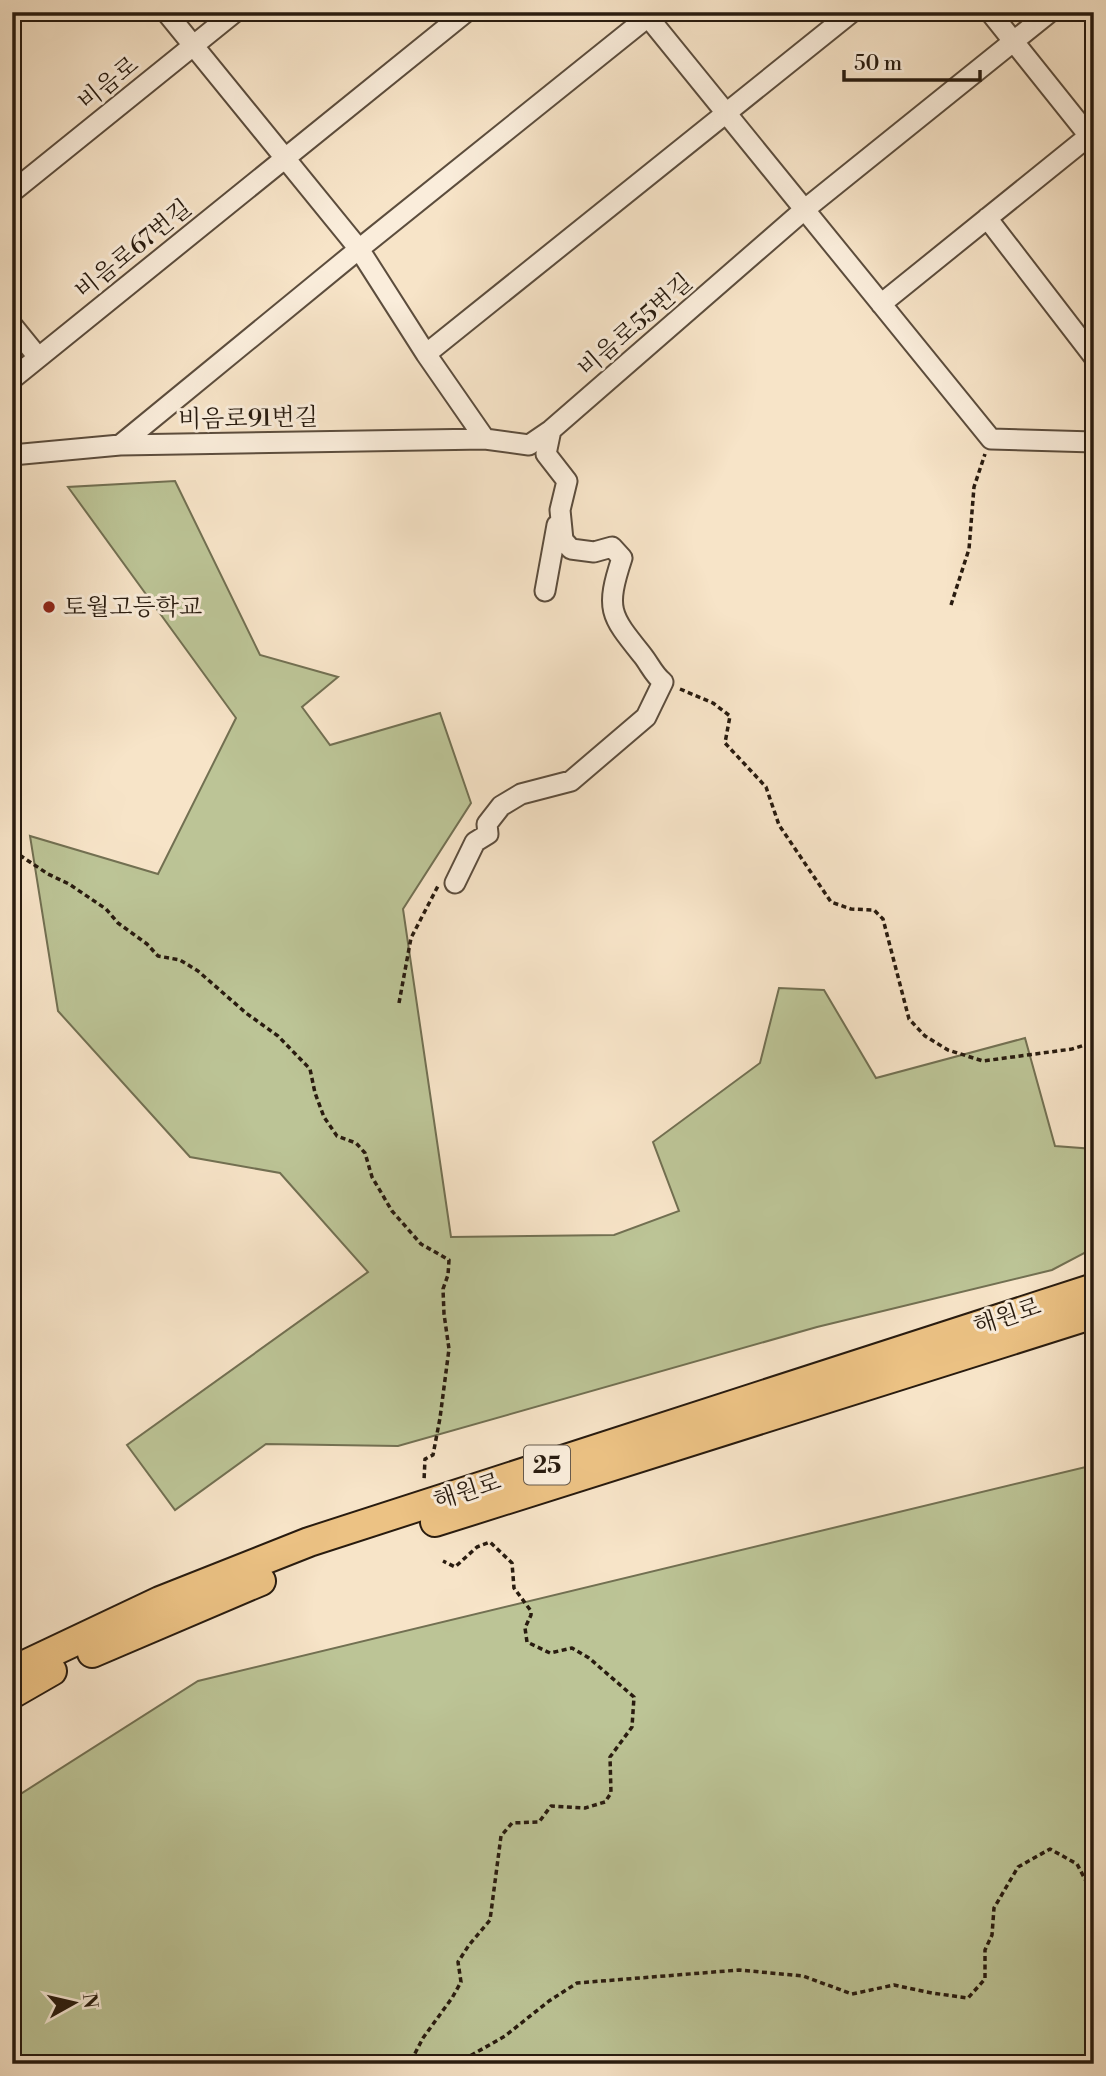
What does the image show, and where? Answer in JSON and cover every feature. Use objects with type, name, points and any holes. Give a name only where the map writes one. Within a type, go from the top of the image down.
[{"type":"highway","name":"해원로","points":[[12,1671],[160,1601],[309,1542],[1094,1288]]},
{"type":"highway","name":"해원로","points":[[12,1694],[58,1667],[306,1562],[1080,1324],[1094,1314]]},
{"type":"street","points":[[166,12],[359,249],[426,354],[485,439]]},
{"type":"street","name":"비음로","points":[[12,192],[235,12]]},
{"type":"street","points":[[285,159],[466,12]]},
{"type":"street","points":[[426,354],[852,12]]},
{"type":"street","points":[[881,304],[1092,137],[990,12]]},
{"type":"street","name":"비음로55번길","points":[[485,439],[529,445],[551,430],[804,210],[1050,12]]},
{"type":"street","points":[[120,445],[649,14],[804,210],[991,439],[1094,442]]},
{"type":"street","name":"비음로67번길","points":[[12,379],[285,159]]},
{"type":"street","points":[[987,218],[1094,357]]},
{"type":"street","points":[[12,325],[38,357]]},
{"type":"street","points":[[545,591],[566,481],[546,454],[551,430]]},
{"type":"street","name":"비음로91번길","points":[[12,455],[120,445],[485,439]]},
{"type":"street","points":[[456,883],[475,842],[488,834],[487,824],[501,806],[521,794],[571,781],[646,717],[663,682],[656,677],[612,614],[614,583],[622,558],[612,547],[594,552],[571,549],[563,540],[560,510]]},
{"type":"path","points":[[951,605],[969,549],[974,487],[991,439]]},
{"type":"path","points":[[684,690],[713,703],[730,716],[724,743],[766,787],[779,825],[831,902],[851,909],[874,910],[883,919],[909,1019],[925,1036],[948,1050],[983,1060],[1072,1049],[1094,1042]]},
{"type":"path","points":[[12,852],[69,884],[106,909],[118,923],[147,944],[158,956],[180,960],[198,971],[246,1013],[278,1036],[310,1069],[324,1117],[337,1136],[356,1143],[365,1153],[372,1177],[392,1211],[421,1244],[449,1260],[443,1289],[443,1314],[449,1349],[433,1455],[425,1460],[424,1481]]},
{"type":"path","points":[[399,1003],[411,938],[436,888],[467,858]]},
{"type":"path","points":[[435,2064],[410,2062],[461,1982],[458,1962],[490,1920],[501,1836],[512,1823],[539,1822],[551,1806],[585,1808],[605,1802],[611,1793],[610,1757],[632,1727],[634,1697],[589,1658],[572,1648],[550,1653],[527,1642],[525,1628],[531,1611],[514,1588],[512,1563],[490,1542],[477,1547],[455,1567],[443,1561]]},
{"type":"path","points":[[456,2064],[505,2036],[549,2001],[577,1983],[739,1970],[803,1976],[852,1994],[894,1985],[968,1997],[985,1979],[985,1950],[992,1935],[994,1908],[1018,1867],[1050,1849],[1077,1864],[1087,1883],[1094,1888]]},
{"type":"green space","points":[[175,481],[260,655],[338,677],[302,707],[330,745],[440,713],[471,803],[403,909],[451,1237],[614,1235],[679,1211],[653,1142],[760,1063],[779,988],[824,990],[876,1078],[1025,1038],[1055,1146],[1094,1149],[1094,1248],[1052,1270],[817,1327],[398,1446],[266,1444],[175,1510],[127,1445],[368,1272],[280,1173],[190,1157],[58,1011],[30,836],[158,874],[236,718],[68,487]]},
{"type":"green space","points":[[1094,1465],[1094,2064],[12,2064],[12,1796],[22,1793],[198,1681]]},
{"type":"place","name":"토월고등학교","points":[[49,607]]}]
